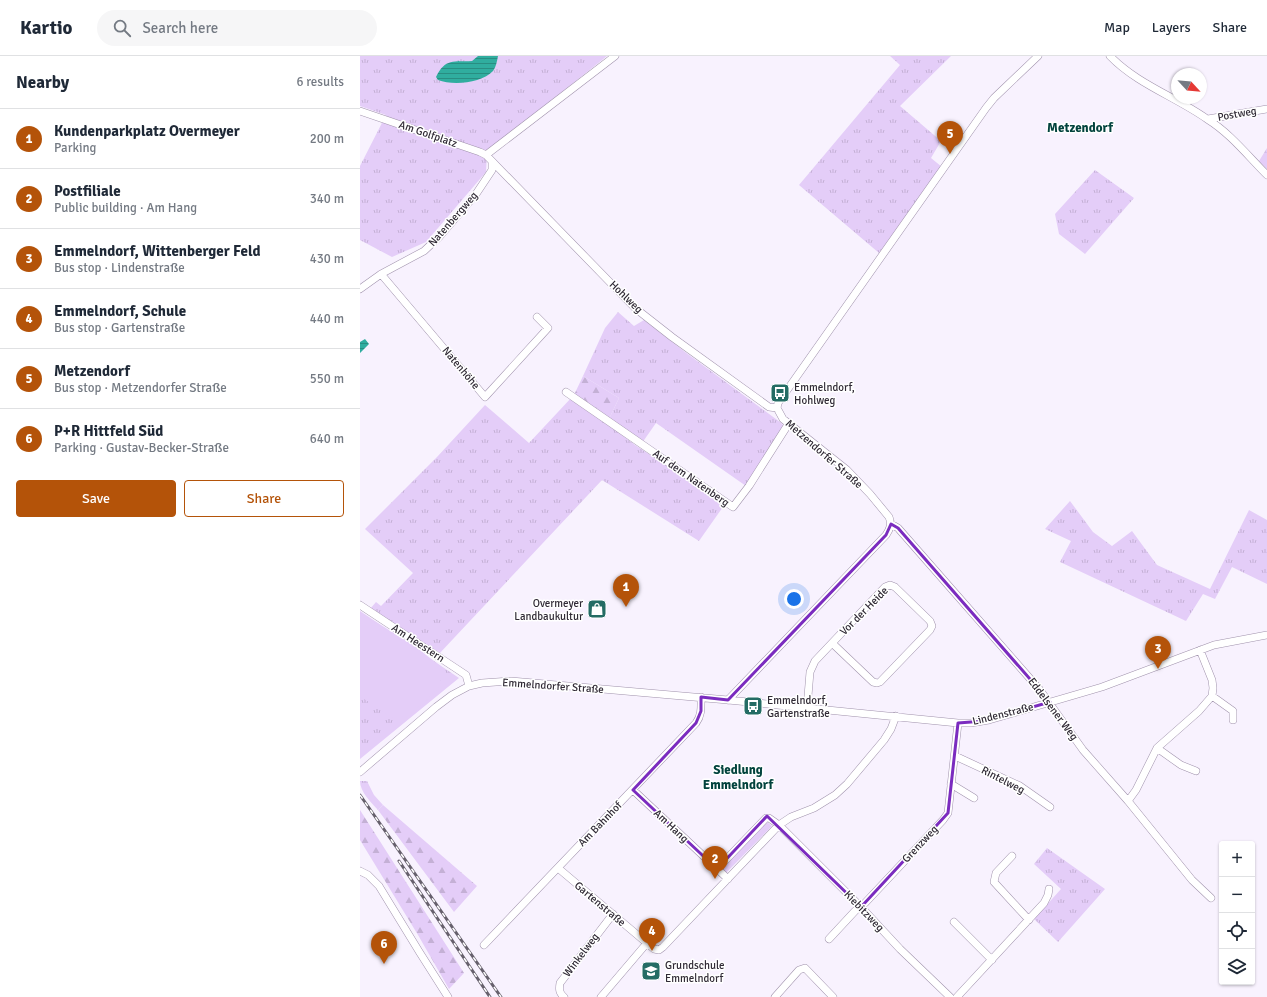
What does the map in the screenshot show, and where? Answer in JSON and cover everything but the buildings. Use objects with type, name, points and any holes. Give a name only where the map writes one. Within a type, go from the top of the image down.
[{"type":"street","points":[[492,163],[486,155],[615,56]]},
{"type":"street","name":"Metzendorfer Straße","points":[[891,524],[889,517],[856,479],[789,424],[779,414],[777,408],[783,395],[986,108],[994,98],[1038,56]]},
{"type":"street","points":[[1110,56],[1133,75],[1208,119],[1267,175]]},
{"type":"street","name":"Postweg","points":[[1208,119],[1267,109]]},
{"type":"street","name":"Am Golfplatz","points":[[360,111],[486,155]]},
{"type":"street","name":"Hohlweg","points":[[492,163],[636,308],[672,337],[769,407],[777,408]]},
{"type":"street","name":"Natenbergweg","points":[[360,289],[381,274],[418,255],[440,236],[487,179],[492,170],[492,163]]},
{"type":"street","name":"Natenhöhe","points":[[381,274],[485,397],[548,328],[537,318]]},
{"type":"street","name":"Auf dem Natenberg","points":[[566,392],[733,507],[749,486],[789,424]]},
{"type":"street","points":[[728,700],[886,535],[890,530],[891,524]]},
{"type":"street","name":"Eddelsener Weg","points":[[891,524],[898,528],[1050,702],[1083,750],[1128,801],[1192,880],[1211,898]]},
{"type":"street","name":"Vor der Heide","points":[[807,708],[810,672],[815,660],[885,586],[890,585],[896,587],[930,620],[932,626],[880,682],[877,683],[873,682],[832,643]]},
{"type":"street","name":"Am Heestern","points":[[360,605],[466,675],[469,686]]},
{"type":"street","name":"Lindenstraße","points":[[728,700],[855,714],[896,716],[958,723],[984,721],[1102,687],[1200,650],[1230,641],[1267,635]]},
{"type":"street","points":[[1128,801],[1136,790],[1157,748],[1199,712],[1212,696],[1212,680],[1200,650]]},
{"type":"street","name":"Emmelndorfer Straße","points":[[360,772],[452,695],[469,686],[482,683],[511,681],[728,700]]},
{"type":"street","points":[[1212,696],[1233,711],[1233,720]]},
{"type":"street","name":"Am Bahnhof","points":[[484,945],[696,723],[701,712],[700,697]]},
{"type":"street","name":"Gartenstraße","points":[[558,868],[654,949],[659,950],[779,825],[791,817],[814,808],[836,795],[884,740],[891,729],[896,716]]},
{"type":"street","name":"Grenzweg","points":[[829,939],[861,907],[948,813],[958,723]]},
{"type":"street","points":[[1157,748],[1181,765],[1196,771]]},
{"type":"street","name":"Rintelweg","points":[[955,756],[1020,786],[1050,807]]},
{"type":"street","points":[[951,784],[974,798]]},
{"type":"street","name":"Am Hang","points":[[633,790],[728,879]]},
{"type":"street","points":[[717,869],[766,818],[769,818],[779,825]]},
{"type":"street","name":"Kiebitzweg","points":[[779,825],[947,996]]},
{"type":"street","points":[[1012,856],[996,873],[994,882],[1029,920]]},
{"type":"street","points":[[360,871],[368,875],[379,886],[448,997]]},
{"type":"street","points":[[957,997],[1044,903],[1049,889]]},
{"type":"street","name":"Winkelweg","points":[[564,997],[559,989],[560,983],[612,914]]},
{"type":"street","points":[[954,922],[992,960]]},
{"type":"street","points":[[601,997],[647,943]]},
{"type":"street","points":[[774,997],[799,970],[805,968],[833,997]]},
{"type":"street","points":[[822,997],[828,991]]},
{"type":"highlighted area","points":[[891,524],[898,528],[1050,702],[984,721],[958,723],[948,813],[861,907],[767,816],[717,869],[633,790],[696,723],[701,711],[701,697],[728,700],[886,535]]},
{"type":"green space","points":[[360,56],[607,56],[487,152],[486,172],[426,242],[392,257],[360,240],[360,166],[386,115],[360,106]]},
{"type":"green space","points":[[890,56],[951,56],[900,106],[941,141],[931,158],[942,167],[879,253],[799,185],[900,65]]},
{"type":"green space","points":[[1267,148],[1267,169],[1259,161]]},
{"type":"green space","points":[[1095,170],[1134,198],[1085,254],[1059,234],[1055,214]]},
{"type":"green space","points":[[618,312],[634,326],[644,320],[783,425],[782,431],[746,486],[656,423],[642,443],[609,419],[619,398],[583,376],[605,328]]},
{"type":"green space","points":[[583,376],[619,398],[609,419],[574,395]]},
{"type":"green space","points":[[572,397],[635,445],[725,504],[699,541],[602,480],[439,654],[370,609],[376,602],[381,606],[413,573],[365,529],[437,457],[485,405],[529,443]]},
{"type":"green space","points":[[1070,501],[1093,532],[1112,546],[1132,531],[1157,565],[1210,589],[1249,510],[1267,520],[1267,584],[1232,567],[1215,599],[1203,594],[1186,621],[1060,562],[1071,541],[1045,529]]},
{"type":"green space","points":[[360,611],[459,678],[360,759]]},
{"type":"green space","points":[[360,612],[416,647],[440,666],[441,685],[417,709],[405,716],[397,719],[387,715],[360,696]]},
{"type":"green space","points":[[360,781],[367,781],[374,795],[383,805],[378,810],[364,793],[360,785]]},
{"type":"green space","points":[[383,805],[477,886],[454,912],[378,810]]},
{"type":"green space","points":[[360,810],[464,973],[449,989],[360,840]]},
{"type":"green space","points":[[767,822],[772,826],[726,873],[721,869]]},
{"type":"green space","points":[[1047,848],[1105,889],[1058,942],[1034,919],[1061,889],[1034,864]]},
{"type":"shaded area","points":[[478,56],[498,56],[496,66],[488,75],[475,81],[459,83],[444,82],[438,80],[436,77],[443,67],[451,62],[472,61]]},
{"type":"shaded area","points":[[365,339],[369,344],[360,353],[360,342]]},
{"type":"railway","points":[[360,795],[501,997]]},
{"type":"railway","points":[[399,861],[490,997]]},
{"type":"place","name":"Metzendorf","points":[[950,154]]},
{"type":"place","name":"Emmelndorf, Hohlweg","points":[[780,393]]},
{"type":"place","name":"Kundenparkplatz Overmeyer","points":[[626,607]]},
{"type":"place","name":"Overmeyer Landbaukultur","points":[[597,609]]},
{"type":"place","name":"Emmelndorf, Wittenberger Feld","points":[[1158,669]]},
{"type":"place","name":"Emmelndorf, Gartenstraße","points":[[753,706]]},
{"type":"place","name":"Postfiliale","points":[[715,879]]},
{"type":"place","name":"Emmelndorf, Schule","points":[[652,951]]},
{"type":"place","name":"P+R Hittfeld Süd","points":[[384,964]]},
{"type":"place","name":"Grundschule Emmelndorf","points":[[651,971]]},
{"type":"district","name":"Metzendorf","points":[[1080,128]]},
{"type":"district","name":"Siedlung Emmelndorf","points":[[738,778]]}]
